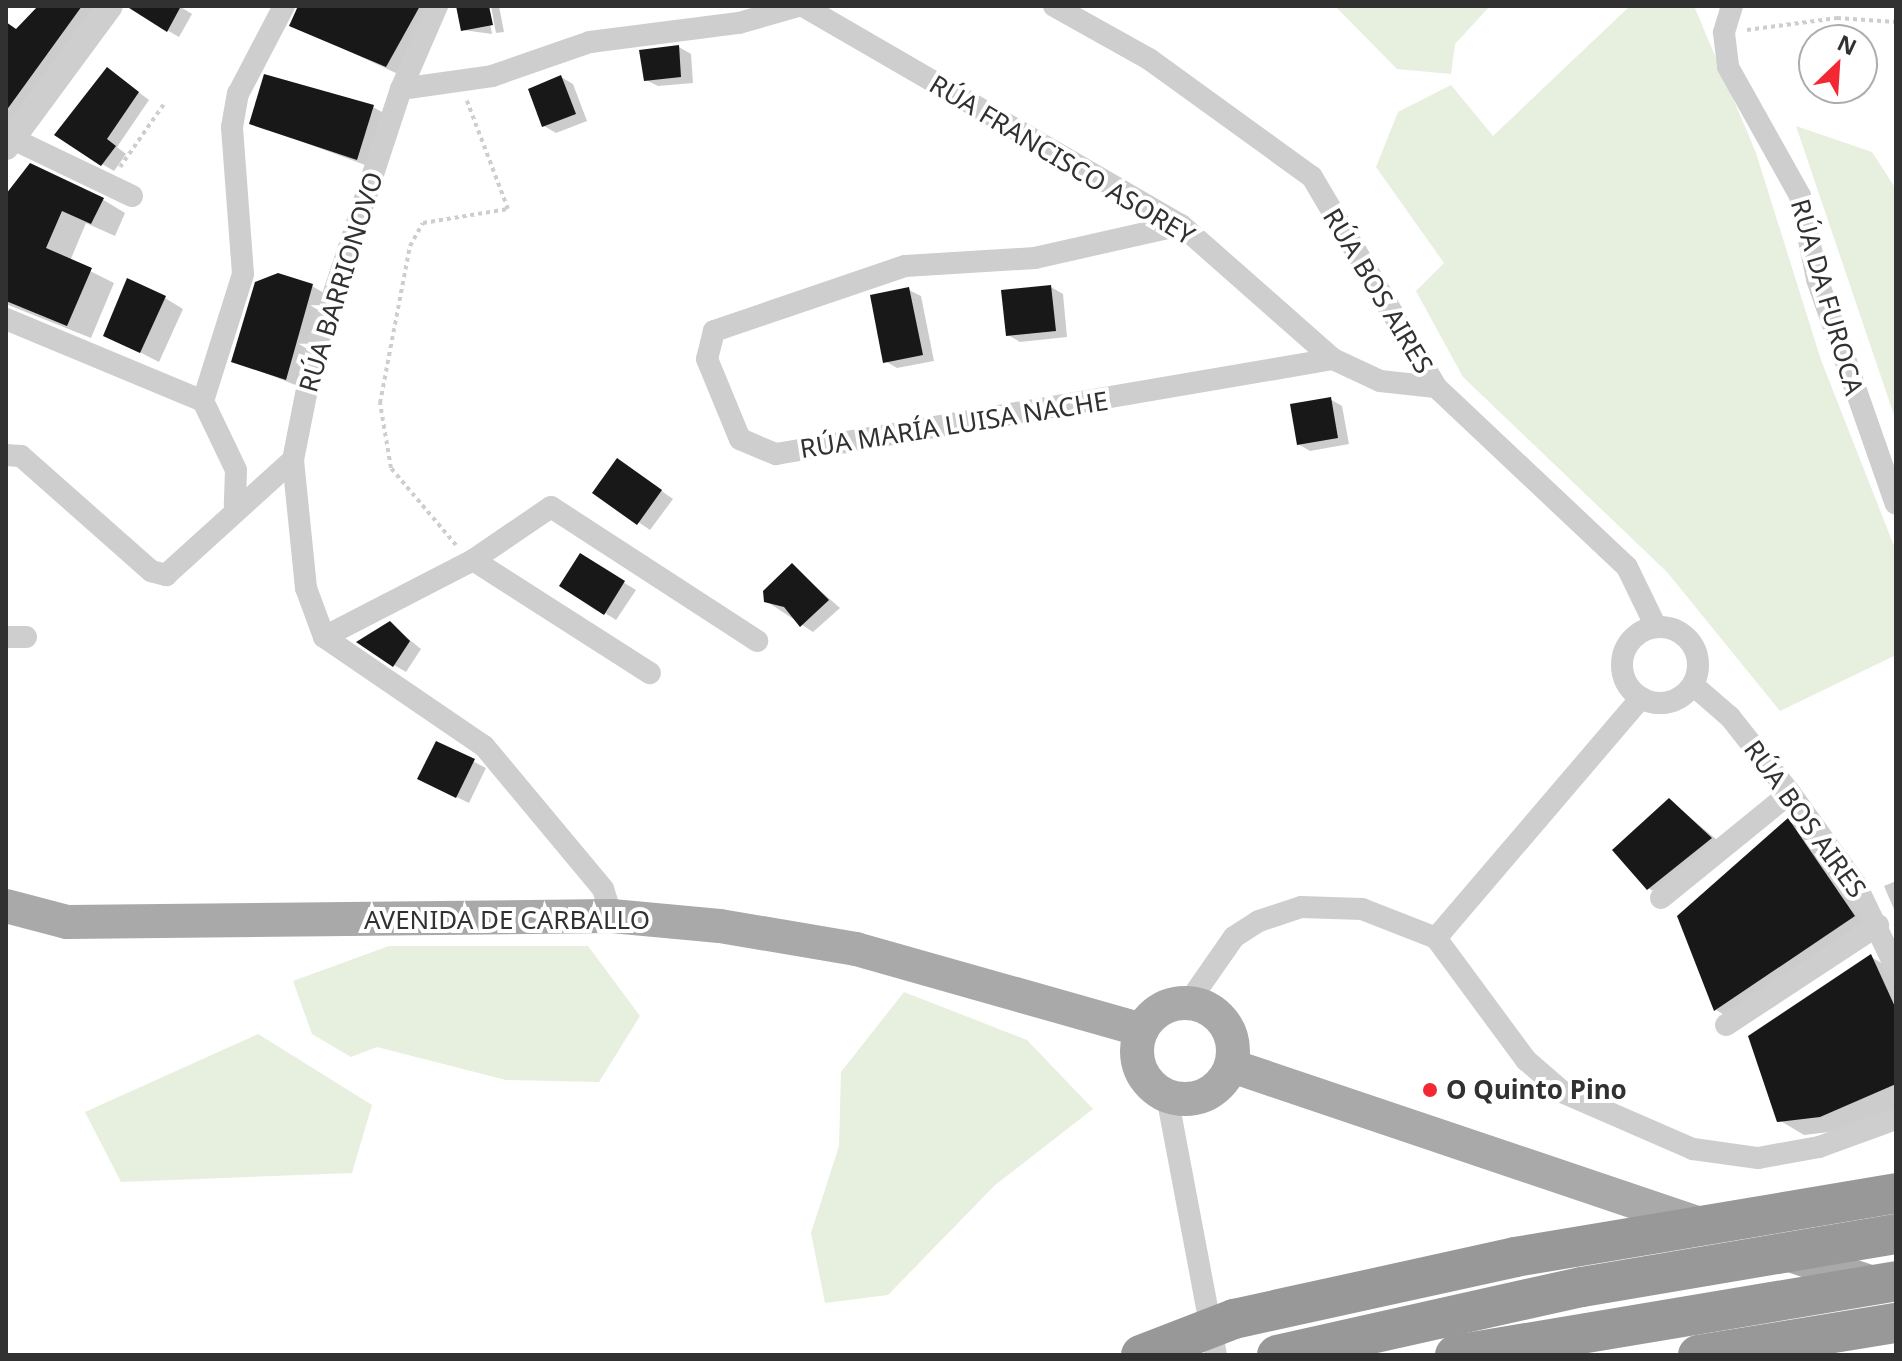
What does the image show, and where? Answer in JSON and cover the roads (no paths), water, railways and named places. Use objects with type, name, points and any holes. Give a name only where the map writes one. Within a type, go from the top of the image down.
[{"type":"highway","points":[[1141,1355],[1234,1319],[1485,1264],[1896,1193]]},
{"type":"highway","points":[[1277,1355],[1582,1287],[1896,1234]]},
{"type":"highway","points":[[1455,1355],[1896,1281]]},
{"type":"highway","points":[[1698,1355],[1896,1323]]},
{"type":"main road","name":"AVENIDA DE CARBALLO","points":[[6,906],[67,922],[612,916],[856,949],[1142,1030]]},
{"type":"main road","points":[[1188,1003],[1222,1019],[1233,1041],[1232,1066],[1213,1092],[1167,1096],[1137,1061],[1142,1030],[1161,1009],[1188,1003]]},
{"type":"main road","points":[[1232,1066],[1896,1291]]},
{"type":"street","points":[[110,6],[9,143],[132,196]]},
{"type":"street","points":[[203,401],[243,274],[234,152],[238,94],[284,6]]},
{"type":"street","name":"RÚA BARRIONOVO","points":[[324,637],[298,544],[293,460],[314,354],[401,89],[437,6]]},
{"type":"street","points":[[401,89],[461,83],[590,42],[739,23],[800,6]]},
{"type":"street","name":"RÚA FRANCISCO ASOREY","points":[[800,6],[1181,225],[1333,359],[1380,381],[1436,387]]},
{"type":"street","name":"RÚA BOS AIRES","points":[[1054,6],[1149,59],[1312,177],[1436,387],[1627,567],[1656,627]]},
{"type":"street","name":"RÚA DA FUROCA","points":[[1732,6],[1724,33],[1728,67],[1800,196],[1817,279],[1896,504]]},
{"type":"street","name":"RÚA MARÍA LUISA NACHE","points":[[1181,225],[1035,258],[905,266],[714,331],[707,359],[740,439],[776,454],[1333,359]]},
{"type":"street","points":[[6,319],[203,401],[236,470],[235,505]]},
{"type":"street","points":[[6,455],[21,456],[151,571],[166,575],[235,505],[293,460]]},
{"type":"street","points":[[612,916],[603,889],[484,746],[324,637],[473,560],[551,507],[757,641]]},
{"type":"street","points":[[473,560],[650,673]]},
{"type":"street","points":[[1656,627],[1691,643],[1698,664],[1693,685],[1668,702],[1641,698],[1625,680],[1622,658],[1632,639],[1656,627]]},
{"type":"street","name":"RÚA BOS AIRES","points":[[1693,685],[1730,717],[1790,793],[1878,925],[1896,968]]},
{"type":"street","points":[[1436,938],[1641,698]]},
{"type":"street","points":[[1661,898],[1790,793]]},
{"type":"street","points":[[1188,1003],[1234,937],[1301,907],[1362,909],[1436,938],[1526,1060],[1564,1093],[1693,1149],[1758,1158],[1819,1147],[1896,1119]]},
{"type":"street","points":[[1726,1025],[1878,925]]},
{"type":"street","points":[[1167,1096],[1195,1270],[1216,1355]]},
{"type":"place","name":"O Quinto Pino","points":[[1430,1090]]}]
